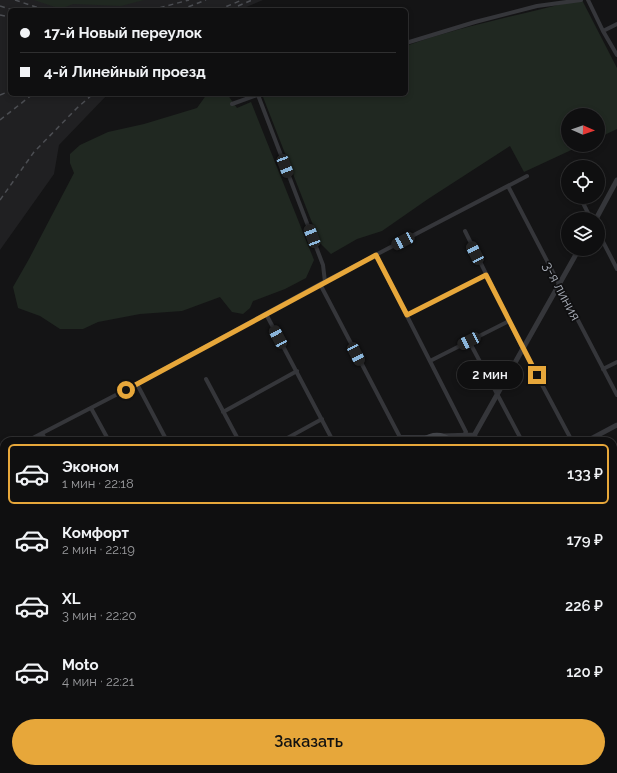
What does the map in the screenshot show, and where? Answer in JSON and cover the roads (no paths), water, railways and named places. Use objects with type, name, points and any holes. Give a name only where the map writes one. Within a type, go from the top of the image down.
[{"type":"main road","points":[[430,437],[442,436]]},
{"type":"street","points":[[408,42],[475,22],[537,6],[581,0]]},
{"type":"street","points":[[588,0],[617,55]]},
{"type":"street","points":[[603,31],[617,24]]},
{"type":"street","points":[[232,104],[254,96]]},
{"type":"street","points":[[260,96],[323,265],[325,282]]},
{"type":"street","points":[[34,437],[137,384],[320,284],[527,176]]},
{"type":"street","points":[[600,212],[617,180]]},
{"type":"street","name":"3-я линия","points":[[508,186],[617,395]]},
{"type":"street","points":[[464,231],[523,349],[570,437]]},
{"type":"street","points":[[605,246],[617,269]]},
{"type":"street","points":[[376,255],[466,432],[464,435]]},
{"type":"street","points":[[442,436],[475,435],[575,256]]},
{"type":"street","points":[[407,315],[486,275]]},
{"type":"street","points":[[320,284],[400,437]]},
{"type":"street","points":[[266,314],[331,437]]},
{"type":"street","points":[[430,361],[509,321]]},
{"type":"street","points":[[469,341],[520,437]]},
{"type":"street","points":[[603,369],[617,362]]},
{"type":"street","points":[[223,412],[297,371]]},
{"type":"street","points":[[206,379],[237,437]]},
{"type":"street","points":[[137,384],[165,437]]},
{"type":"street","points":[[91,408],[107,437]]},
{"type":"street","points":[[291,437],[322,420]]},
{"type":"street","points":[[594,437],[617,425]]},
{"type":"street","points":[[42,433],[44,437]]},
{"type":"railway","points":[[15,0],[39,8]]},
{"type":"railway","points":[[159,8],[189,0]]},
{"type":"railway","points":[[185,8],[206,0]]},
{"type":"railway","points":[[223,8],[242,0]]},
{"type":"railway","points":[[238,6],[252,0]]},
{"type":"railway","points":[[0,6],[8,8]]},
{"type":"railway","points":[[0,15],[8,17]]},
{"type":"railway","points":[[0,95],[8,92]]},
{"type":"railway","points":[[0,120],[30,96]]},
{"type":"railway","points":[[0,200],[34,152],[91,96]]}]
